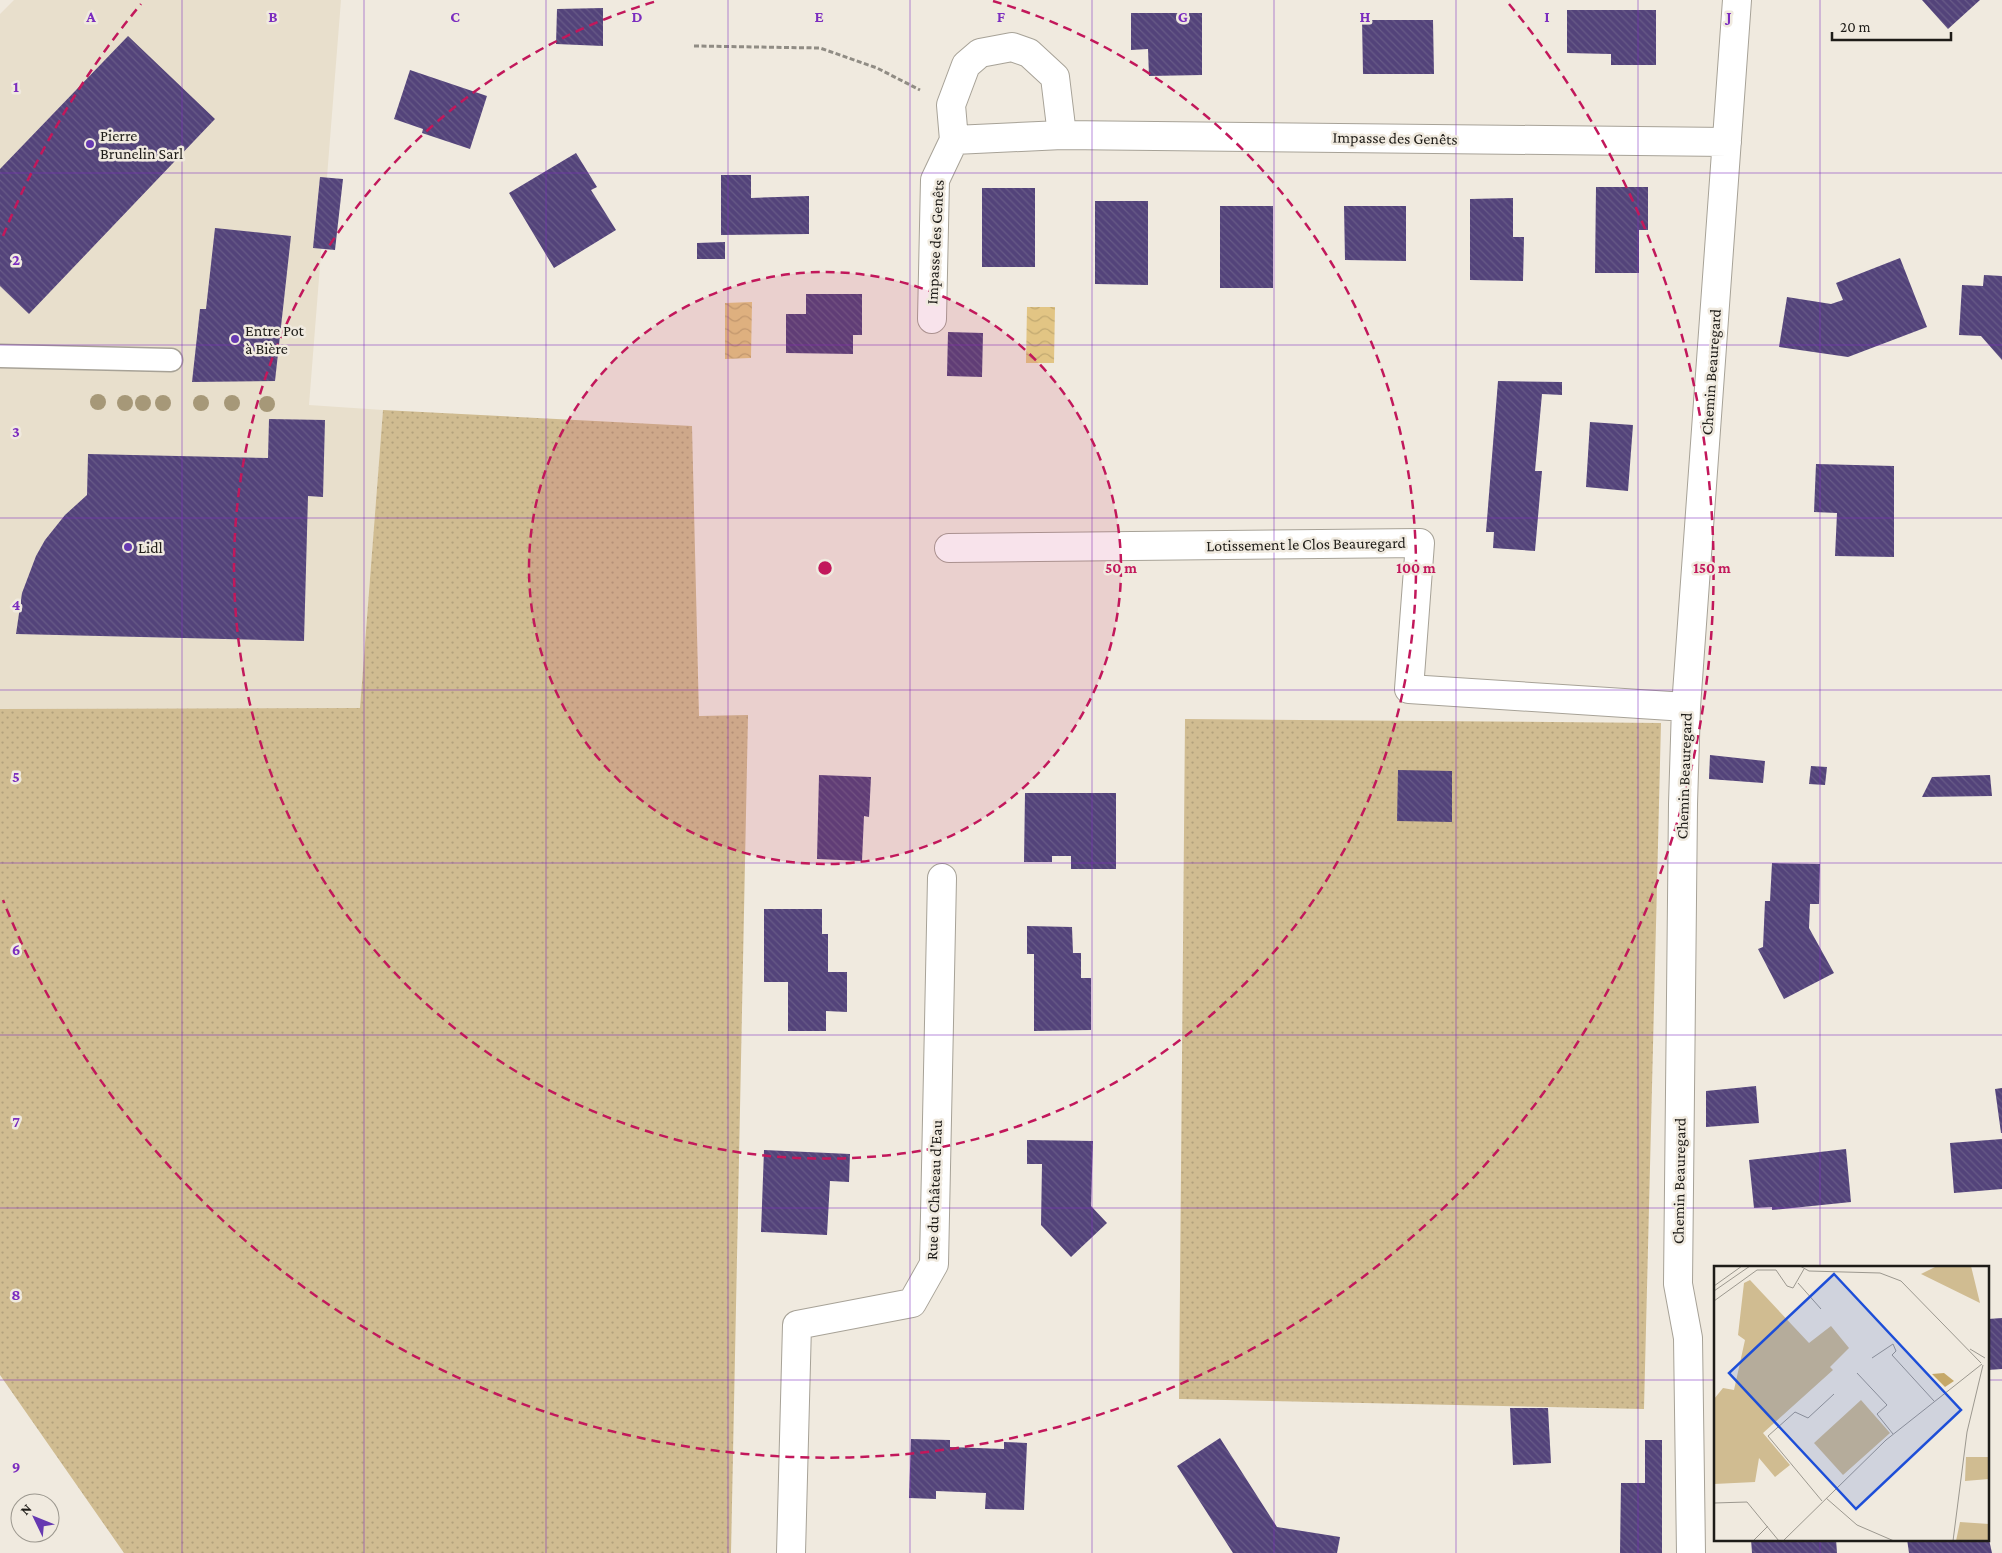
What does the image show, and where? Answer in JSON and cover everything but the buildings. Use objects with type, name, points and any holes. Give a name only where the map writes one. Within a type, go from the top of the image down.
[{"type":"street","name":"Chemin Beauregard","points":[[1691,1553],[1688,1338],[1678,1284],[1682,804],[1686,707],[1737,0]]},
{"type":"street","points":[[954,140],[951,105],[966,65],[980,53],[1012,47],[1029,53],[1055,77],[1062,135]]},
{"type":"street","name":"Impasse des Genêts","points":[[932,319],[935,180],[954,140],[1062,135],[1727,142]]},
{"type":"street","name":"Lotissement le Clos Beauregard","points":[[949,548],[1420,543],[1409,688],[1686,707]]},
{"type":"street","name":"Rue du Château d'Eau","points":[[790,1553],[797,1325],[912,1303],[934,1264],[942,878]]},
{"type":"lane","points":[[0,356],[171,360]]},
{"type":"path","points":[[694,46],[820,48],[877,68],[951,105]]},
{"type":"shaded area","points":[[14,0],[341,0],[309,405],[383,410],[360,708],[0,709],[0,14]]},
{"type":"shaded area","points":[[383,410],[692,426],[699,716],[748,715],[731,1553],[124,1553],[0,1375],[0,709],[360,708]]},
{"type":"shaded area","points":[[1185,719],[1661,723],[1644,1409],[1179,1399]]},
{"type":"water","points":[[752,302],[751,358],[725,359],[725,303]]},
{"type":"water","points":[[1027,307],[1055,307],[1054,363],[1026,363]]},
{"type":"place","name":"Pierre Brunelin Sarl","points":[[90,144]]},
{"type":"place","name":"Entre Pot à Bière","points":[[235,339]]},
{"type":"place","name":"Lidl","points":[[128,547]]}]
